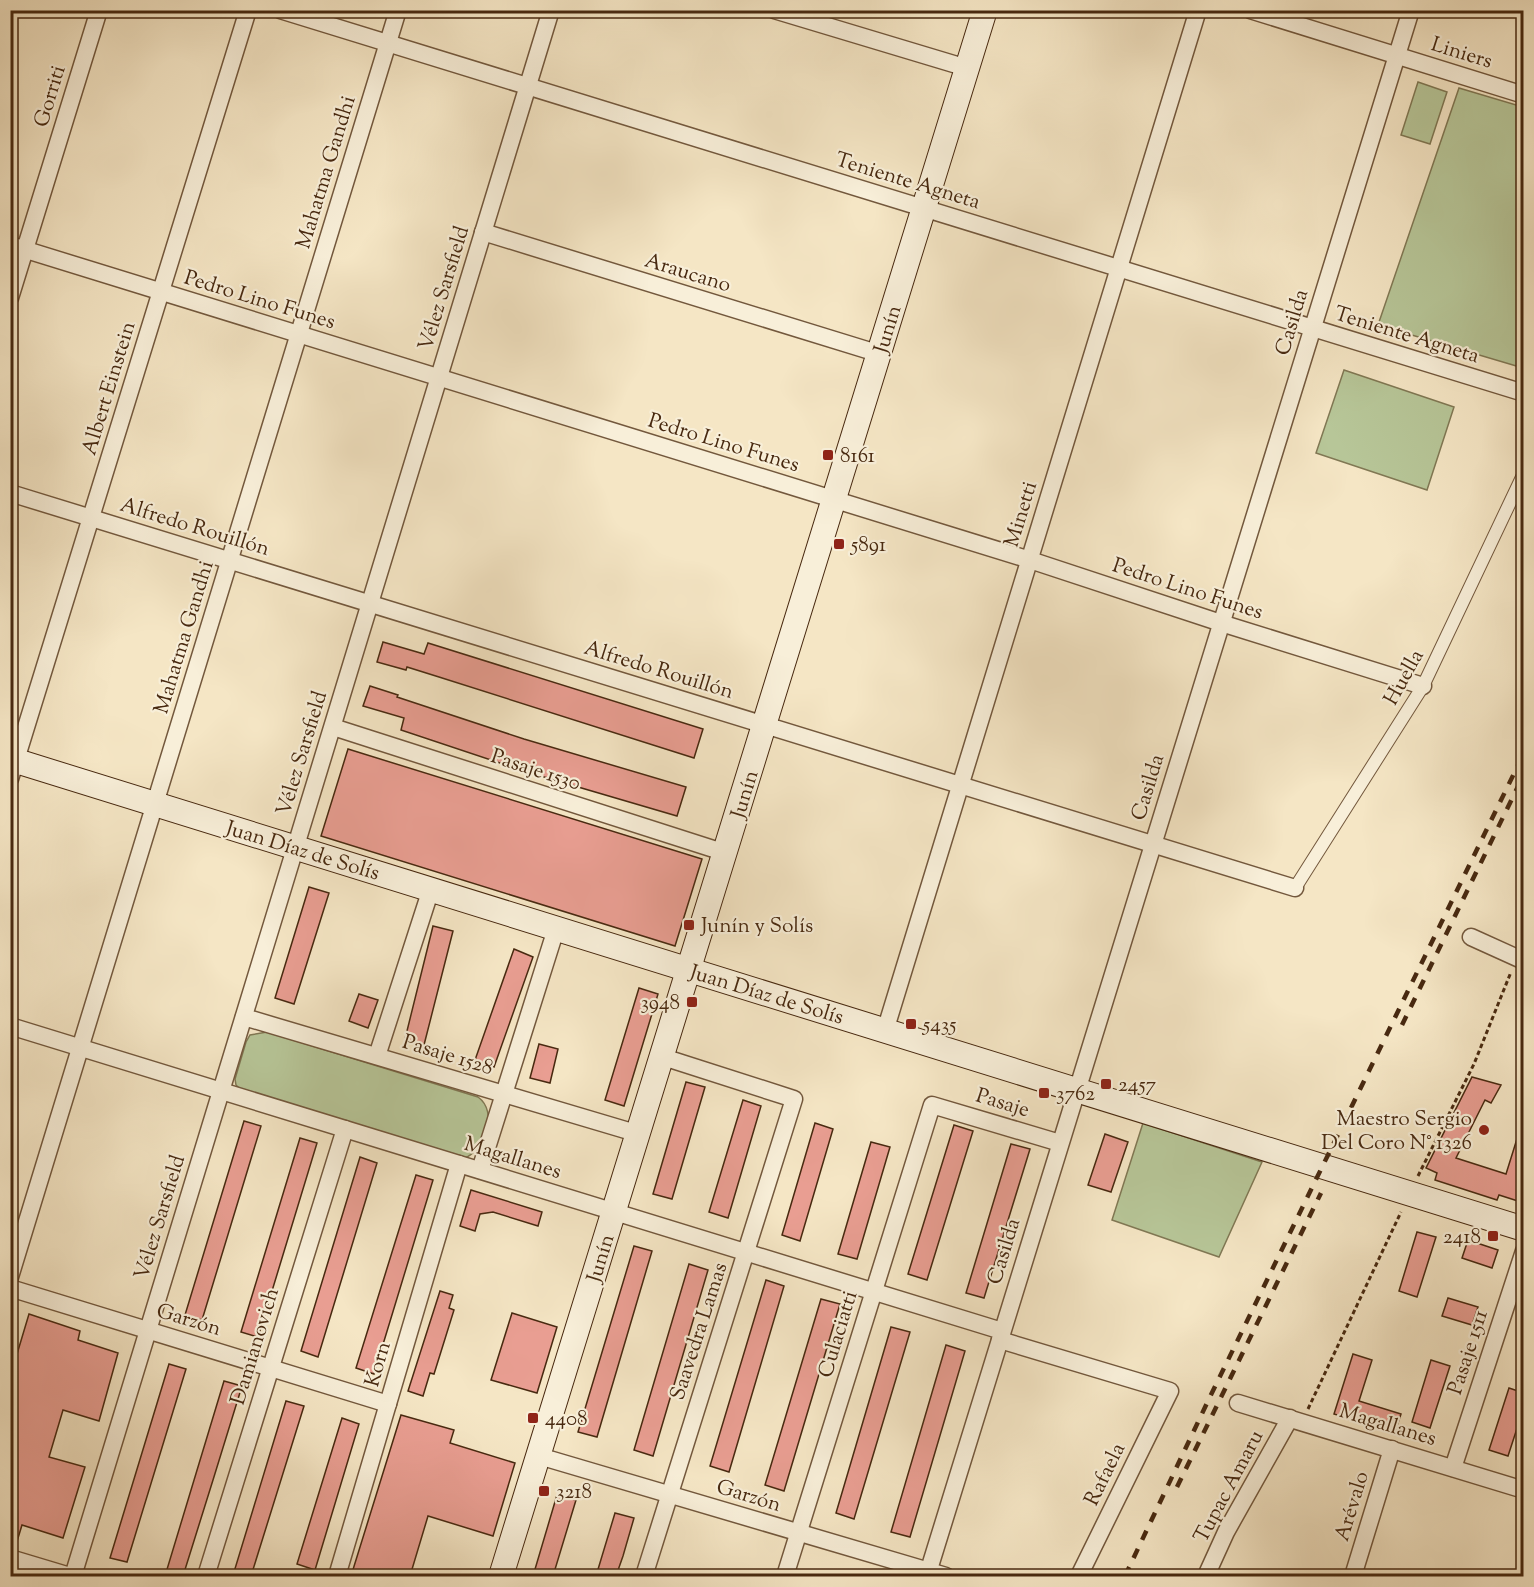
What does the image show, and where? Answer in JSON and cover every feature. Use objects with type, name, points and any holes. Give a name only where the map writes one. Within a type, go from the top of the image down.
[{"type":"main road","name":"Junín","points":[[501,1576],[985,10]]},
{"type":"main road","name":"Juan Díaz de Solís","points":[[12,766],[155,804],[1524,1229]]},
{"type":"street","name":"Gorriti","points":[[10,298],[18,247],[99,10]]},
{"type":"street","name":"Albert Einstein","points":[[12,766],[248,10]]},
{"type":"street","name":"Teniente Agneta","points":[[280,10],[1524,393]]},
{"type":"street","name":"Mahatma Gandhi","points":[[10,1277],[398,10]]},
{"type":"street","name":"Vélez Sarsfield","points":[[72,1576],[551,10]]},
{"type":"street","points":[[774,10],[967,68]]},
{"type":"street","name":"Minetti","points":[[885,1031],[1198,10]]},
{"type":"street","name":"Liniers","points":[[1250,10],[1524,94]]},
{"type":"street","name":"Casilda","points":[[928,1574],[1411,10]]},
{"type":"street","name":"Araucano","points":[[483,232],[880,354]]},
{"type":"street","name":"Pedro Lino Funes","points":[[18,247],[1030,560],[1423,686]]},
{"type":"street","name":"Huella","points":[[1295,888],[1423,686],[1524,473]]},
{"type":"street","name":"Alfredo Rouillón","points":[[10,493],[1295,888]]},
{"type":"street","name":"Pasaje 1530","points":[[333,727],[726,853]]},
{"type":"street","points":[[377,1056],[431,889]]},
{"type":"street","points":[[480,1170],[556,929]]},
{"type":"street","points":[[1471,937],[1524,961]]},
{"type":"street","name":"Pasaje 1528","points":[[244,1017],[639,1134]]},
{"type":"street","name":"Magallanes","points":[[10,1026],[874,1292],[1170,1391]]},
{"type":"street","name":"Saavedra Lamas","points":[[644,1576],[794,1099],[663,1057]]},
{"type":"street","name":"Pasaje","points":[[932,1105],[1060,1143]]},
{"type":"street","name":"Culaciatti","points":[[785,1576],[932,1105]]},
{"type":"street","name":"Damianovich","points":[[206,1576],[345,1129]]},
{"type":"street","name":"Korn","points":[[337,1576],[459,1164]]},
{"type":"street","name":"Pasaje 1511","points":[[1453,1468],[1524,1251]]},
{"type":"street","name":"Garzón","points":[[10,1288],[388,1404]]},
{"type":"street","name":"Rafaela","points":[[1079,1576],[1170,1391]]},
{"type":"street","name":"Magallanes","points":[[1238,1403],[1524,1490]]},
{"type":"street","name":"Tupac Amaru","points":[[1206,1576],[1226,1532],[1290,1418]]},
{"type":"street","name":"Arévalo","points":[[1353,1576],[1392,1449]]},
{"type":"street","name":"Garzón","points":[[539,1456],[928,1574],[946,1576]]},
{"type":"street","points":[[10,1558],[72,1576]]},
{"type":"green space","points":[[1418,82],[1447,92],[1430,144],[1401,135]]},
{"type":"green space","points":[[1459,88],[1523,107],[1523,368],[1378,325]]},
{"type":"green space","points":[[1344,370],[1454,407],[1427,490],[1316,453]]},
{"type":"green space","points":[[267,1032],[478,1097],[488,1112],[487,1131],[483,1140],[471,1155],[463,1159],[240,1089],[235,1079],[246,1042],[250,1035]]},
{"type":"green space","points":[[1143,1123],[1262,1162],[1219,1257],[1112,1220]]},
{"type":"building","points":[[383,642],[424,654],[428,643],[703,729],[694,758],[407,667],[406,670],[377,662]]},
{"type":"building","points":[[370,686],[524,739],[686,787],[677,816],[527,772],[401,730],[404,718],[363,706]]},
{"type":"building","points":[[348,749],[702,859],[675,946],[321,836]]},
{"type":"building","points":[[309,887],[329,893],[294,1004],[275,998]]},
{"type":"building","points":[[433,926],[453,931],[424,1045],[405,1039]]},
{"type":"building","points":[[514,949],[533,957],[494,1067],[475,1060]]},
{"type":"building","points":[[639,988],[658,994],[624,1106],[605,1100]]},
{"type":"building","points":[[359,994],[378,1000],[368,1028],[349,1021]]},
{"type":"building","points":[[539,1044],[558,1049],[550,1083],[530,1078]]},
{"type":"building","points":[[1472,1077],[1501,1085],[1491,1103],[1485,1100],[1456,1158],[1506,1174],[1521,1126],[1524,1126],[1524,1203],[1499,1195],[1497,1200],[1435,1180],[1437,1173],[1426,1168]]},
{"type":"building","points":[[686,1082],[705,1087],[672,1199],[653,1194]]},
{"type":"building","points":[[743,1100],[761,1106],[728,1218],[709,1212]]},
{"type":"building","points":[[244,1121],[261,1126],[202,1320],[185,1315]]},
{"type":"building","points":[[815,1123],[833,1129],[800,1241],[782,1235]]},
{"type":"building","points":[[954,1125],[973,1131],[927,1280],[908,1274]]},
{"type":"building","points":[[1105,1134],[1128,1142],[1111,1192],[1088,1185]]},
{"type":"building","points":[[300,1138],[317,1143],[258,1337],[241,1332]]},
{"type":"building","points":[[871,1142],[890,1147],[857,1259],[838,1254]]},
{"type":"building","points":[[1011,1144],[1030,1149],[984,1298],[966,1293]]},
{"type":"building","points":[[360,1157],[377,1163],[318,1357],[301,1351]]},
{"type":"building","points":[[416,1175],[433,1180],[374,1374],[356,1368]]},
{"type":"building","points":[[471,1190],[542,1212],[538,1226],[493,1212],[480,1214],[475,1231],[460,1226]]},
{"type":"building","points":[[1417,1232],[1436,1237],[1417,1297],[1399,1291]]},
{"type":"building","points":[[1468,1240],[1498,1250],[1492,1268],[1462,1258]]},
{"type":"building","points":[[634,1246],[652,1251],[597,1437],[578,1432]]},
{"type":"building","points":[[689,1264],[708,1270],[653,1456],[634,1450]]},
{"type":"building","points":[[766,1280],[784,1286],[729,1472],[710,1466]]},
{"type":"building","points":[[440,1291],[453,1295],[449,1308],[454,1310],[434,1374],[430,1373],[423,1396],[408,1391]]},
{"type":"building","points":[[1448,1298],[1478,1307],[1472,1325],[1442,1316]]},
{"type":"building","points":[[821,1299],[840,1304],[784,1491],[765,1485]]},
{"type":"building","points":[[512,1313],[557,1327],[537,1393],[491,1380]]},
{"type":"building","points":[[29,1314],[80,1331],[78,1340],[118,1353],[99,1421],[63,1410],[49,1457],[85,1467],[63,1538],[22,1525],[15,1548],[10,1548],[10,1363],[14,1364]]},
{"type":"building","points":[[891,1327],[910,1332],[854,1519],[836,1513]]},
{"type":"building","points":[[946,1345],[965,1351],[910,1537],[891,1532]]},
{"type":"building","points":[[1353,1354],[1372,1360],[1359,1401],[1401,1414],[1395,1432],[1334,1414]]},
{"type":"building","points":[[1431,1360],[1450,1366],[1430,1428],[1412,1422]]},
{"type":"building","points":[[169,1364],[186,1369],[127,1562],[110,1558]]},
{"type":"building","points":[[224,1381],[242,1386],[183,1576],[165,1576]]},
{"type":"building","points":[[1509,1388],[1524,1393],[1524,1407],[1508,1456],[1489,1450]]},
{"type":"building","points":[[286,1401],[304,1406],[251,1576],[247,1576],[234,1572]]},
{"type":"building","points":[[401,1415],[454,1430],[450,1443],[515,1463],[493,1536],[428,1516],[410,1576],[351,1576]]},
{"type":"building","points":[[342,1418],[359,1424],[315,1570],[297,1564]]},
{"type":"building","points":[[557,1495],[576,1500],[553,1576],[533,1576]]},
{"type":"building","points":[[615,1513],[634,1518],[623,1556],[616,1576],[596,1576]]},
{"type":"railway","points":[[1125,1576],[1524,753]]},
{"type":"railway","points":[[1402,1025],[1524,774]]},
{"type":"railway","points":[[1177,1487],[1321,1193]]},
{"type":"place","name":"8161","points":[[828,455]]},
{"type":"place","name":"5891","points":[[839,544]]},
{"type":"place","name":"Junín y Solís","points":[[689,925]]},
{"type":"place","name":"3948","points":[[692,1002]]},
{"type":"place","name":"5435","points":[[911,1024]]},
{"type":"place","name":"2457","points":[[1106,1084]]},
{"type":"place","name":"3762","points":[[1044,1093]]},
{"type":"place","name":"Maestro Sergio Del Coro N° 1326","points":[[1484,1130]]},
{"type":"place","name":"2418","points":[[1493,1236]]},
{"type":"place","name":"4408","points":[[533,1418]]},
{"type":"place","name":"3218","points":[[544,1491]]}]
